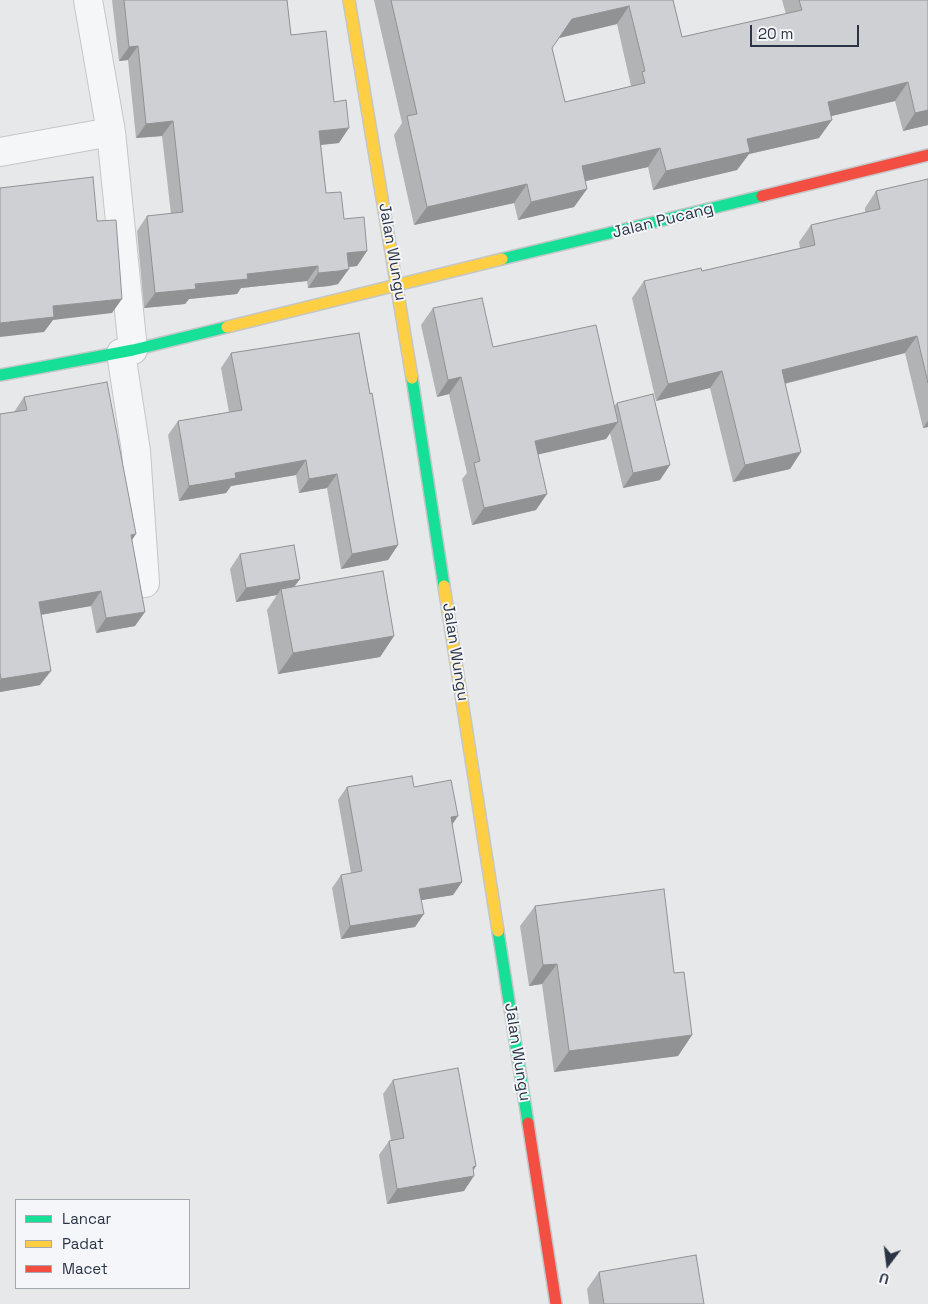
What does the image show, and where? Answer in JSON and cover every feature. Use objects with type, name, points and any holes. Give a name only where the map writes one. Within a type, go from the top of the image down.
[{"type":"street","points":[[88,0],[111,132],[145,584]]},
{"type":"street","name":"Jalan Wungu","points":[[349,0],[398,287],[556,1304]]},
{"type":"street","points":[[0,152],[111,132]]},
{"type":"street","name":"Jalan Pucang","points":[[0,375],[127,351],[398,287],[928,156]]},
{"type":"building","points":[[124,0],[287,0],[291,35],[326,31],[334,102],[346,100],[349,128],[319,131],[326,193],[341,192],[344,219],[364,217],[367,251],[347,253],[349,269],[318,273],[318,266],[247,274],[248,279],[195,284],[196,289],[155,293],[147,216],[183,212],[173,121],[146,124],[138,46],[129,47]]},
{"type":"building","points":[[391,0],[673,0],[682,37],[802,10],[799,0],[928,0],[928,110],[915,113],[908,82],[828,102],[832,120],[747,139],[750,152],[666,171],[660,148],[582,166],[587,189],[531,202],[527,184],[427,207],[407,116],[417,114]],"holes":[[[629,6],[645,71],[642,72],[645,83],[565,102],[552,48],[572,19]]]},
{"type":"building","points":[[93,177],[97,221],[116,220],[122,299],[53,306],[54,317],[0,323],[0,188]]},
{"type":"building","points":[[928,179],[928,383],[917,336],[782,370],[801,452],[745,465],[722,371],[668,384],[644,281],[701,268],[702,271],[815,245],[811,225],[880,209],[876,191]]},
{"type":"building","points":[[482,298],[493,347],[596,325],[618,422],[535,441],[547,494],[484,508],[474,463],[480,461],[461,377],[448,380],[433,308]]},
{"type":"building","points":[[359,333],[370,394],[372,393],[398,545],[352,554],[337,474],[309,479],[306,460],[235,473],[236,478],[189,486],[178,421],[242,410],[231,353]]},
{"type":"building","points":[[107,382],[136,534],[131,535],[145,612],[106,618],[101,591],[39,602],[51,671],[1,679],[0,414],[27,410],[24,397]]},
{"type":"building","points":[[653,394],[670,465],[633,473],[617,403]]},
{"type":"building","points":[[294,545],[300,579],[246,588],[240,554]]},
{"type":"building","points":[[383,571],[394,636],[293,653],[281,589]]},
{"type":"building","points":[[412,776],[414,787],[451,780],[458,816],[451,817],[462,882],[419,889],[424,914],[350,926],[341,875],[362,871],[347,787]]},
{"type":"building","points":[[664,889],[674,973],[684,972],[692,1035],[569,1051],[557,964],[543,965],[535,906]]},
{"type":"building","points":[[458,1068],[476,1166],[473,1167],[474,1176],[397,1189],[389,1141],[404,1138],[393,1080]]},
{"type":"building","points":[[696,1255],[704,1304],[604,1304],[599,1272]]},
{"type":"traffic: fast","points":[[502,259],[762,196]]},
{"type":"traffic: fast","points":[[0,375],[133,350],[227,327]]},
{"type":"traffic: fast","points":[[412,378],[444,586]]},
{"type":"traffic: fast","points":[[498,931],[528,1123]]},
{"type":"traffic: slow","points":[[349,0],[412,378]]},
{"type":"traffic: slow","points":[[227,327],[502,259]]},
{"type":"traffic: slow","points":[[444,586],[498,931]]},
{"type":"traffic: jam","points":[[762,196],[928,155]]},
{"type":"traffic: jam","points":[[528,1123],[556,1304]]}]
